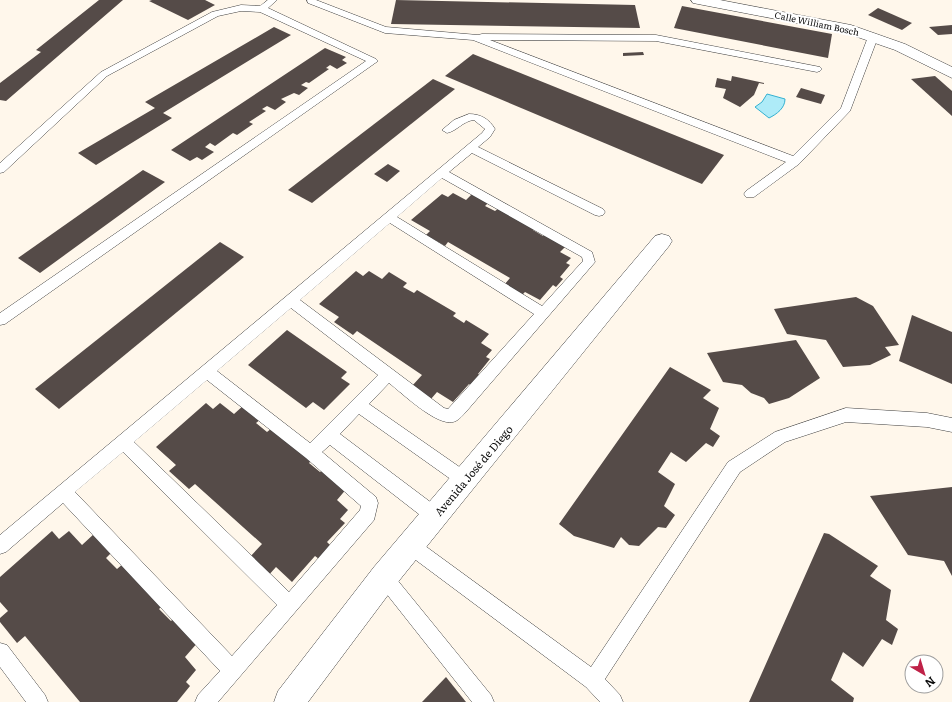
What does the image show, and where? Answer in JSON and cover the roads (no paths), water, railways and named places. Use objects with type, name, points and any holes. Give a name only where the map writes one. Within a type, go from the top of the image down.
[{"type":"street","name":"Calle William Bosch","points":[[698,0],[846,28],[873,37],[927,59],[952,73]]},
{"type":"street","name":"Avenida José de Diego","points":[[289,702],[384,577],[662,241]]},
{"type":"lane","points":[[247,8],[256,0]]},
{"type":"lane","points":[[262,9],[273,0]]},
{"type":"lane","points":[[310,1],[385,30],[474,37],[656,38],[817,70]]},
{"type":"lane","points":[[0,169],[104,74],[215,14],[247,8],[262,9],[373,61],[0,320]]},
{"type":"lane","points":[[474,37],[795,161]]},
{"type":"lane","points":[[750,194],[795,161],[846,109],[873,37]]},
{"type":"lane","points":[[0,546],[389,218],[490,130],[487,124],[479,119],[468,117],[460,120],[447,130]]},
{"type":"lane","points":[[471,148],[599,212]]},
{"type":"lane","points":[[291,300],[440,414],[451,416],[460,408],[589,262],[588,255],[441,173]]},
{"type":"lane","points":[[389,218],[543,313]]},
{"type":"lane","points":[[205,702],[368,514],[370,503],[311,453],[207,371]]},
{"type":"lane","points":[[311,453],[388,374]]},
{"type":"lane","points":[[359,405],[465,480]]},
{"type":"lane","points":[[593,680],[734,467],[780,437],[846,415],[927,420],[952,424]]},
{"type":"lane","points":[[329,435],[435,516]]},
{"type":"lane","points":[[124,442],[289,604]]},
{"type":"lane","points":[[64,492],[233,671]]},
{"type":"lane","points":[[411,546],[593,680],[613,702]]},
{"type":"lane","points":[[384,577],[484,702]]},
{"type":"lane","points":[[0,652],[38,702]]},
{"type":"water","points":[[767,94],[785,99],[784,105],[780,110],[769,118],[755,107],[762,102]]}]
